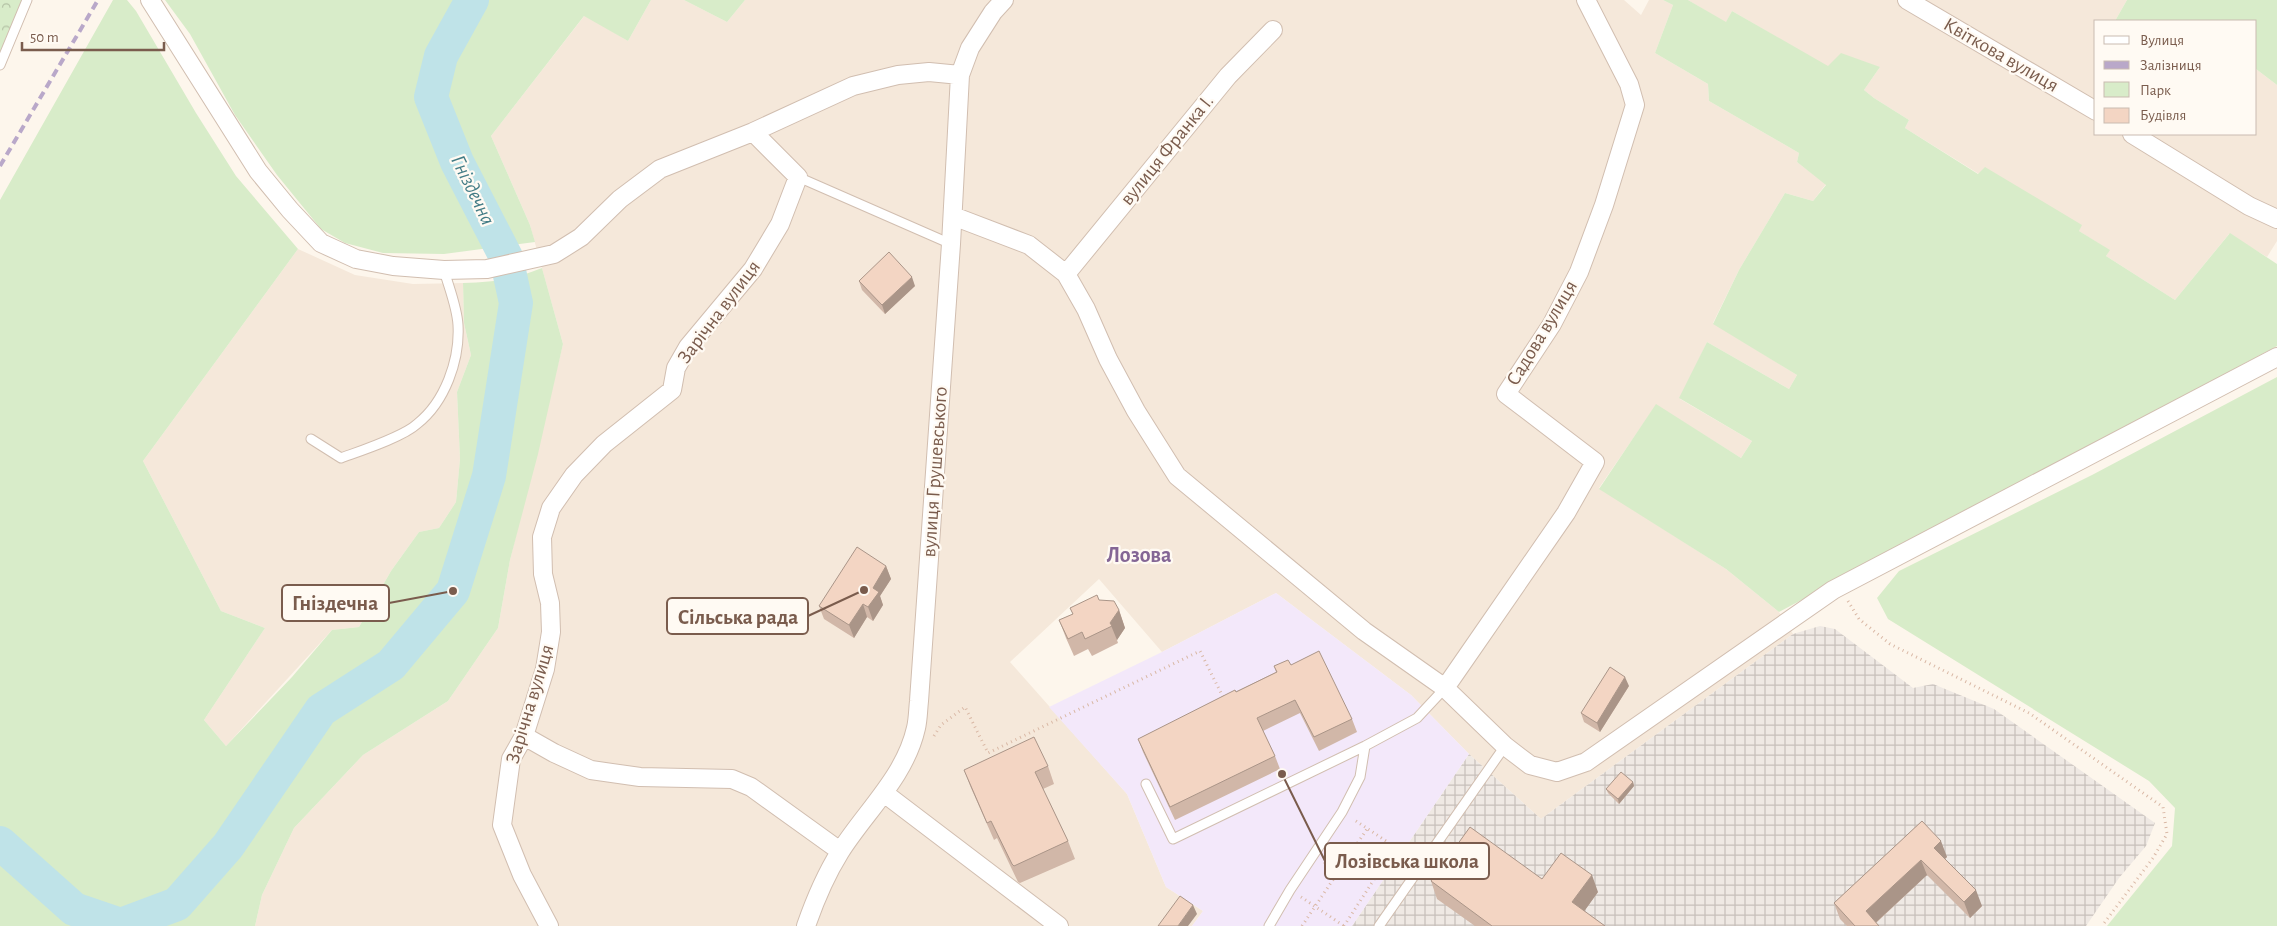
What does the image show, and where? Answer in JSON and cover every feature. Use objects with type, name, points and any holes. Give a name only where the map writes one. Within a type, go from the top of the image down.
[{"type":"street","points":[[150,0],[258,171],[290,210],[321,243],[356,259],[393,266],[444,270],[487,269],[527,262],[554,254],[580,237],[620,199],[660,168],[753,132],[853,86],[906,74],[929,72],[960,75]]},
{"type":"street","name":"вулиця Грушевського","points":[[806,926],[825,879],[840,851],[884,793],[904,760],[916,730],[920,702],[953,216],[960,75],[970,48],[993,12],[1004,0]]},
{"type":"street","name":"Садова вулиця","points":[[1445,688],[1566,513],[1595,462],[1506,394],[1552,324],[1579,272],[1604,205],[1635,105],[1629,84],[1586,0]]},
{"type":"street","name":"Квіткова вулиця","points":[[1907,0],[2094,110]]},
{"type":"street","name":"вулиця Франка І.","points":[[1066,274],[1228,76],[1273,30]]},
{"type":"street","points":[[753,132],[798,177]]},
{"type":"street","points":[[2134,135],[2249,206],[2277,219]]},
{"type":"street","name":"Зарічна вулиця","points":[[549,926],[522,875],[502,825],[511,759],[524,736],[545,669],[551,632],[550,603],[543,574],[542,537],[551,508],[574,475],[604,444],[672,390],[676,368],[688,347],[753,269],[780,224],[798,177]]},
{"type":"street","points":[[953,216],[1028,246],[1066,274],[1086,309],[1108,359],[1136,411],[1177,476],[1364,631],[1445,688],[1505,746],[1530,765],[1558,772],[1586,762],[1839,586],[2277,357]]},
{"type":"street","points":[[524,736],[554,753],[591,770],[640,777],[732,779],[751,786],[840,851]]},
{"type":"street","points":[[884,793],[1060,926]]},
{"type":"lane","points":[[0,65],[26,0]]},
{"type":"lane","points":[[798,177],[951,244]]},
{"type":"lane","points":[[311,439],[341,458],[416,426],[428,414],[442,393],[452,371],[458,345],[458,324],[444,270]]},
{"type":"lane","points":[[1146,784],[1173,839],[1365,746],[1417,718],[1445,688]]},
{"type":"lane","points":[[1269,926],[1290,890],[1342,812],[1360,777],[1365,746]]},
{"type":"lane","points":[[1379,926],[1505,746]]},
{"type":"path","points":[[1839,586],[1859,619],[1890,644],[2029,713],[2163,807],[2167,834],[2152,858],[2102,926]]},
{"type":"path","points":[[965,707],[988,753],[1200,651],[1224,700]]},
{"type":"path","points":[[1290,890],[1344,926],[1395,848],[1342,812]]},
{"type":"path","points":[[1302,926],[1367,828]]},
{"type":"shaded area","points":[[651,0],[684,0],[727,22],[745,0],[1624,0],[1641,15],[1649,0],[1663,0],[1673,5],[1655,53],[1708,84],[1709,101],[1799,153],[1797,162],[1826,184],[1813,201],[1785,193],[1739,270],[1713,323],[1797,375],[1789,389],[1707,342],[1680,399],[1752,441],[1741,458],[1656,405],[1599,488],[1726,569],[1779,612],[1793,634],[1541,819],[1469,754],[1411,695],[1276,593],[1162,652],[1099,579],[1010,662],[1127,794],[1166,887],[1203,911],[1192,926],[255,926],[262,895],[294,828],[363,755],[448,701],[498,628],[510,560],[563,344],[530,225],[491,136],[585,15],[628,41]]},
{"type":"shaded area","points":[[1688,0],[2127,0],[2116,20],[2094,20],[2094,135],[2257,135],[2257,70],[2277,85],[2277,241],[2267,257],[2229,234],[2175,300],[2106,256],[2109,250],[2079,231],[2081,225],[1979,174],[1905,128],[1909,120],[1864,90],[1880,67],[1828,67],[1732,11],[1726,23]]},
{"type":"shaded area","points":[[298,249],[355,275],[413,284],[463,283],[464,323],[471,355],[457,392],[460,459],[456,502],[439,528],[419,532],[391,571],[359,627],[332,630],[226,746],[204,720],[265,628],[221,611],[143,461]]},
{"type":"shaded area","points":[[1276,593],[1411,695],[1469,754],[1352,926],[1192,926],[1203,911],[1166,887],[1127,794],[1049,707],[1162,652]]},
{"type":"shaded area","points":[[1820,626],[1835,629],[1913,688],[1933,684],[1994,709],[2155,823],[2146,846],[2119,878],[2086,926],[1352,926],[1469,754],[1541,819],[1793,634]]},
{"type":"green space","points":[[0,0],[29,0],[12,40],[0,53]]},
{"type":"green space","points":[[113,0],[127,0],[136,11],[196,113],[236,176],[298,249],[143,461],[221,611],[265,628],[204,720],[226,746],[292,677],[332,630],[359,627],[391,571],[419,532],[439,528],[456,502],[460,459],[457,392],[471,355],[464,323],[463,283],[503,280],[542,268],[563,344],[538,454],[510,560],[498,628],[448,701],[363,755],[294,828],[262,895],[255,926],[0,926],[0,200]]},
{"type":"green space","points":[[165,0],[651,0],[628,41],[584,16],[491,136],[530,225],[535,242],[444,254],[383,253],[345,243],[321,229],[277,175],[235,115],[190,34]]},
{"type":"green space","points":[[684,0],[745,0],[727,22]]},
{"type":"green space","points":[[1663,0],[1688,0],[1726,22],[1732,11],[1828,66],[1841,53],[1880,67],[1864,90],[1909,120],[1905,128],[1978,174],[1985,167],[2082,225],[2079,231],[2110,250],[2106,256],[2175,300],[2230,233],[2277,264],[2277,346],[1779,612],[1726,569],[1599,489],[1656,404],[1741,458],[1752,441],[1679,398],[1707,342],[1789,389],[1797,375],[1713,324],[1739,270],[1785,193],[1813,201],[1826,185],[1797,162],[1799,153],[1709,101],[1708,84],[1655,53],[1673,5]]},
{"type":"green space","points":[[2127,0],[2277,0],[2277,85],[2257,70],[2257,20],[2116,20]]},
{"type":"green space","points":[[2277,377],[2277,926],[2107,926],[2172,846],[2175,808],[2149,781],[1888,619],[1877,598],[1899,571],[2092,475]]},
{"type":"building","points":[[889,252],[912,277],[882,305],[859,281]]},
{"type":"building","points":[[857,547],[886,566],[873,588],[879,592],[868,607],[863,604],[849,625],[819,606]]},
{"type":"building","points":[[1097,595],[1099,600],[1114,601],[1119,610],[1110,623],[1112,626],[1085,639],[1082,632],[1068,639],[1059,620],[1073,614],[1070,608]]},
{"type":"building","points":[[1319,651],[1352,719],[1314,737],[1295,700],[1257,718],[1275,756],[1170,807],[1138,739],[1235,690],[1236,692],[1277,672],[1274,666],[1288,660],[1291,665]]},
{"type":"building","points":[[1610,667],[1625,677],[1597,723],[1581,713]]},
{"type":"building","points":[[1034,737],[1048,766],[1035,772],[1068,841],[1014,866],[991,821],[987,823],[964,770]]},
{"type":"building","points":[[1621,772],[1633,782],[1618,799],[1606,789]]},
{"type":"building","points":[[1922,821],[1941,841],[1934,848],[1976,890],[1964,902],[1921,860],[1866,911],[1879,926],[1855,926],[1834,903]]},
{"type":"building","points":[[1470,827],[1542,879],[1561,853],[1592,875],[1572,902],[1605,926],[1492,926],[1431,881]]},
{"type":"building","points":[[1180,896],[1193,905],[1178,926],[1158,926]]},
{"type":"waterway","name":"Гніздечна","points":[[0,843],[74,909],[121,925],[177,904],[228,846],[321,710],[391,665],[453,591],[489,476],[516,303],[506,257],[457,162],[431,97],[441,56],[472,0]]},
{"type":"railway","points":[[0,166],[98,0]]},
{"type":"place","name":"Сільська рада","points":[[864,590]]},
{"type":"place","name":"Гніздечна","points":[[453,591]]},
{"type":"place","name":"Лозівська школа","points":[[1282,774]]},
{"type":"district","name":"Лозова","points":[[1139,555]]}]
